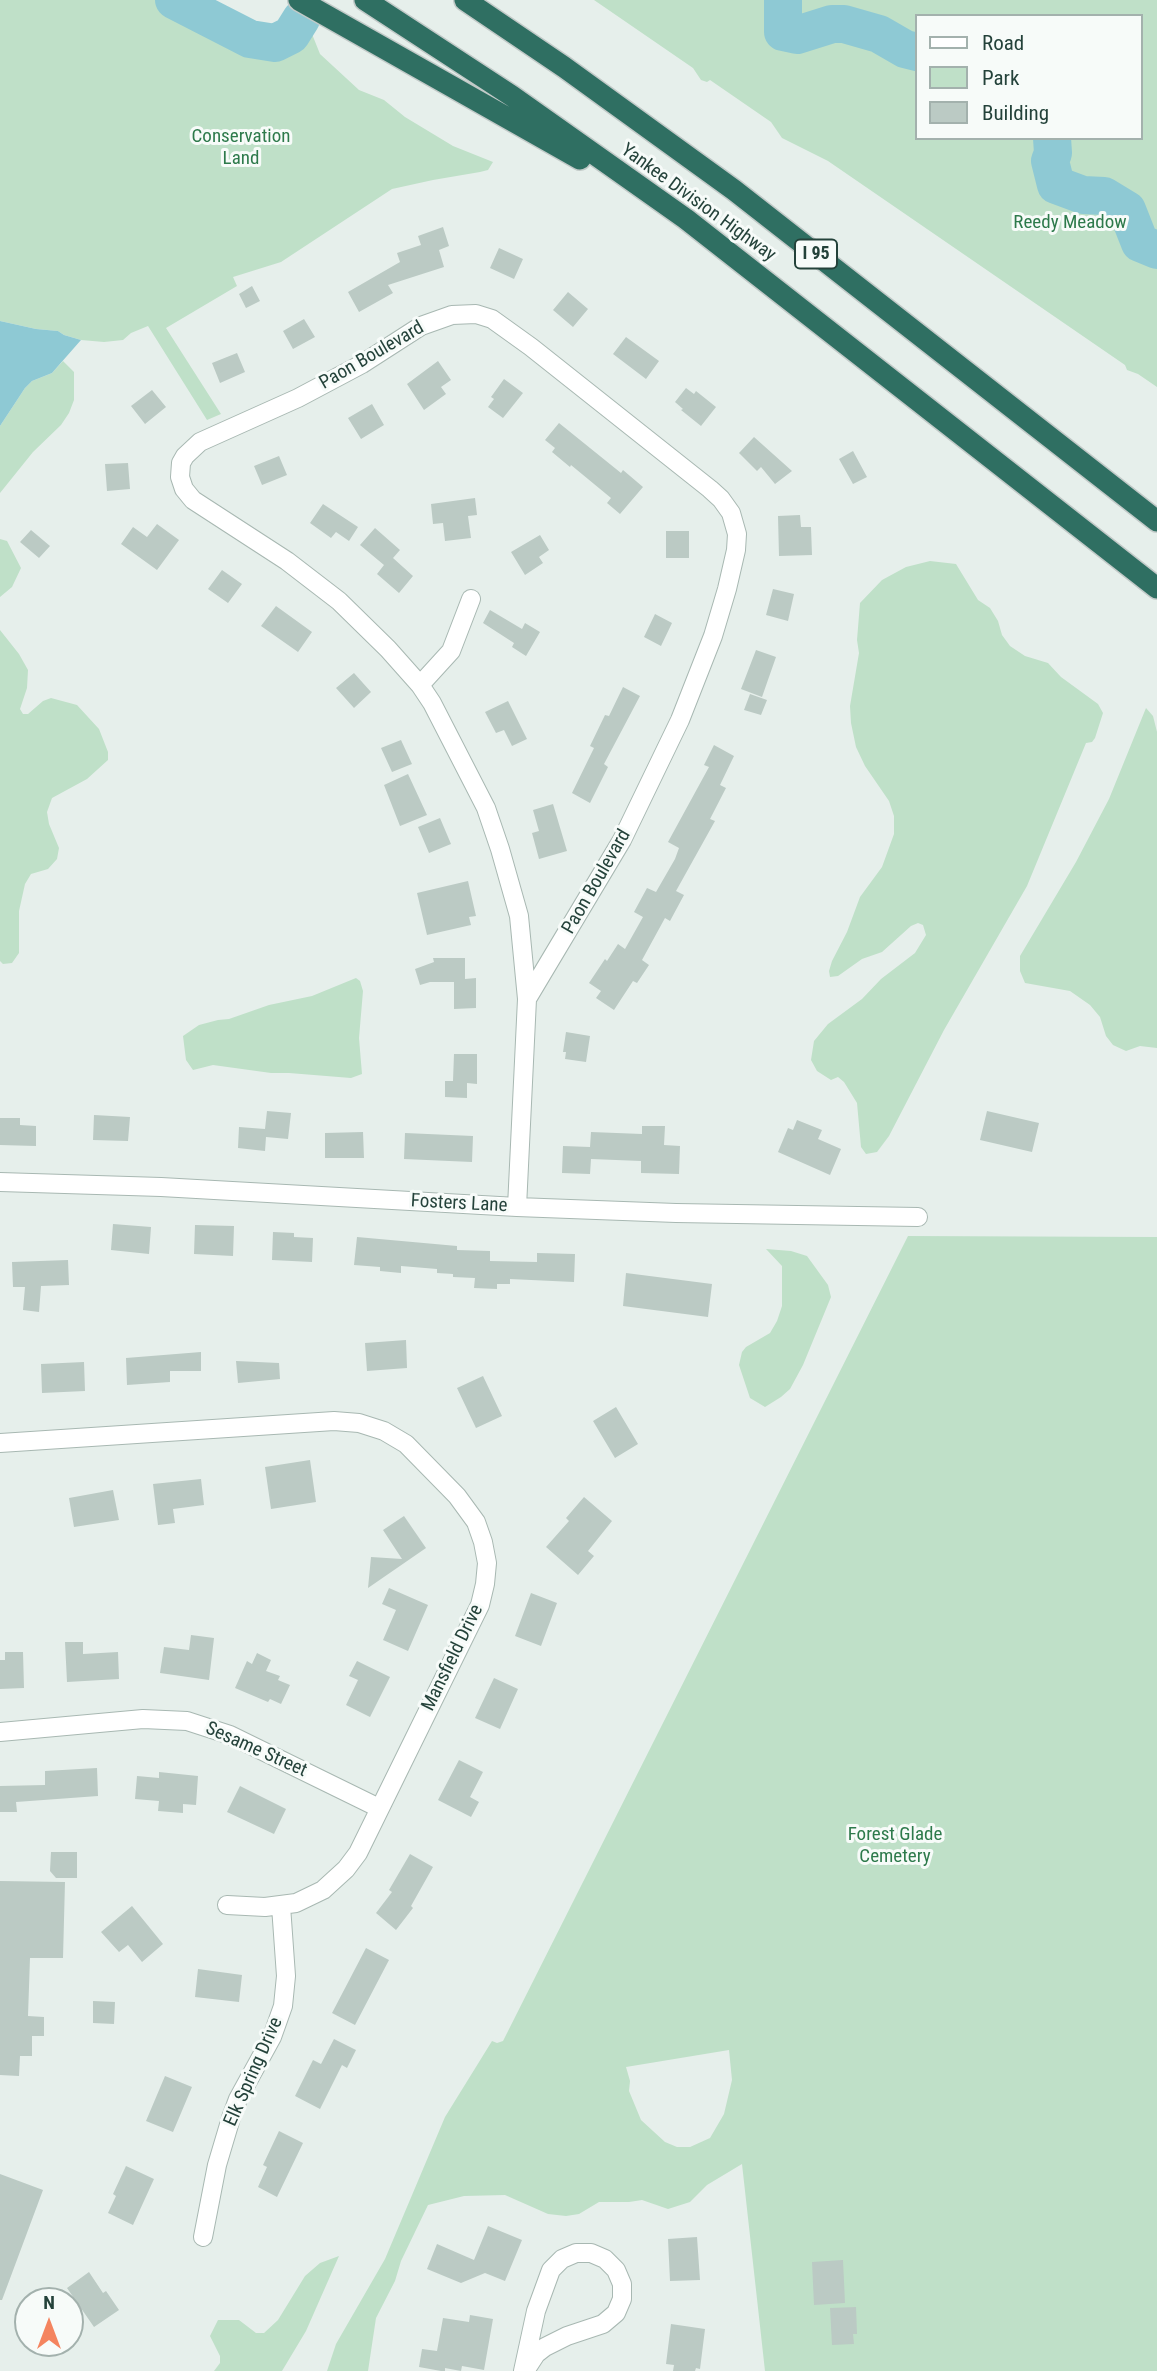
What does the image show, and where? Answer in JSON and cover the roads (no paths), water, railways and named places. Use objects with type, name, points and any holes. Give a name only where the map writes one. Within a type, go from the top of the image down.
[{"type":"highway","points":[[299,0],[686,219]]},
{"type":"highway","name":"Yankee Division Highway","points":[[365,0],[512,96],[686,219],[1157,588]]},
{"type":"highway","name":"Yankee Division Highway","points":[[465,0],[564,66],[734,190],[1157,521]]},
{"type":"street","name":"Paon Boulevard","points":[[517,1207],[527,999],[519,916],[486,808],[437,711],[420,685],[388,649],[339,601],[288,561],[193,500],[182,484],[181,463],[200,442],[320,387],[421,326],[452,315],[476,314],[492,319],[531,347],[710,489],[731,513],[737,534],[733,563],[717,624],[680,720],[622,840],[527,999]]},
{"type":"street","points":[[420,685],[451,651],[471,599]]},
{"type":"street","name":"Fosters Lane","points":[[0,1182],[174,1188],[517,1207],[918,1217]]},
{"type":"street","name":"Mansfield Drive","points":[[0,1443],[347,1421],[372,1426],[396,1437],[415,1453],[471,1513],[483,1542],[487,1574],[483,1595],[476,1615],[358,1853],[346,1869],[323,1890],[296,1903],[281,1906],[227,1905]]},
{"type":"street","name":"Sesame Street","points":[[0,1732],[143,1719],[187,1721],[230,1735],[379,1808]]},
{"type":"street","name":"Elk Spring Drive","points":[[203,2236],[217,2165],[231,2118],[238,2099],[272,2037],[283,2006],[286,1976],[281,1906]]},
{"type":"street","points":[[576,2253],[591,2253],[605,2259],[616,2270],[622,2284],[622,2299],[616,2313],[603,2324],[567,2336],[545,2347],[536,2354],[524,2371],[533,2320],[551,2270],[562,2259],[576,2253]]},
{"type":"water","points":[[0,321],[58,331],[81,340],[52,373],[32,381],[25,388],[0,426]]},
{"type":"waterway","points":[[174,0],[250,39],[275,43],[291,35],[301,19]]},
{"type":"waterway","points":[[783,0],[783,32],[797,35],[832,24],[844,24],[879,34],[905,49],[916,52]]},
{"type":"waterway","points":[[1052,140],[1053,153],[1050,161],[1056,185],[1083,195],[1104,196],[1127,210],[1140,243],[1157,250]]},
{"type":"park label","name":"Conservation Land","points":[[241,148]]},
{"type":"park label","name":"Reedy Meadow","points":[[1070,223]]},
{"type":"park label","name":"Forest Glade Cemetery","points":[[895,1846]]}]
